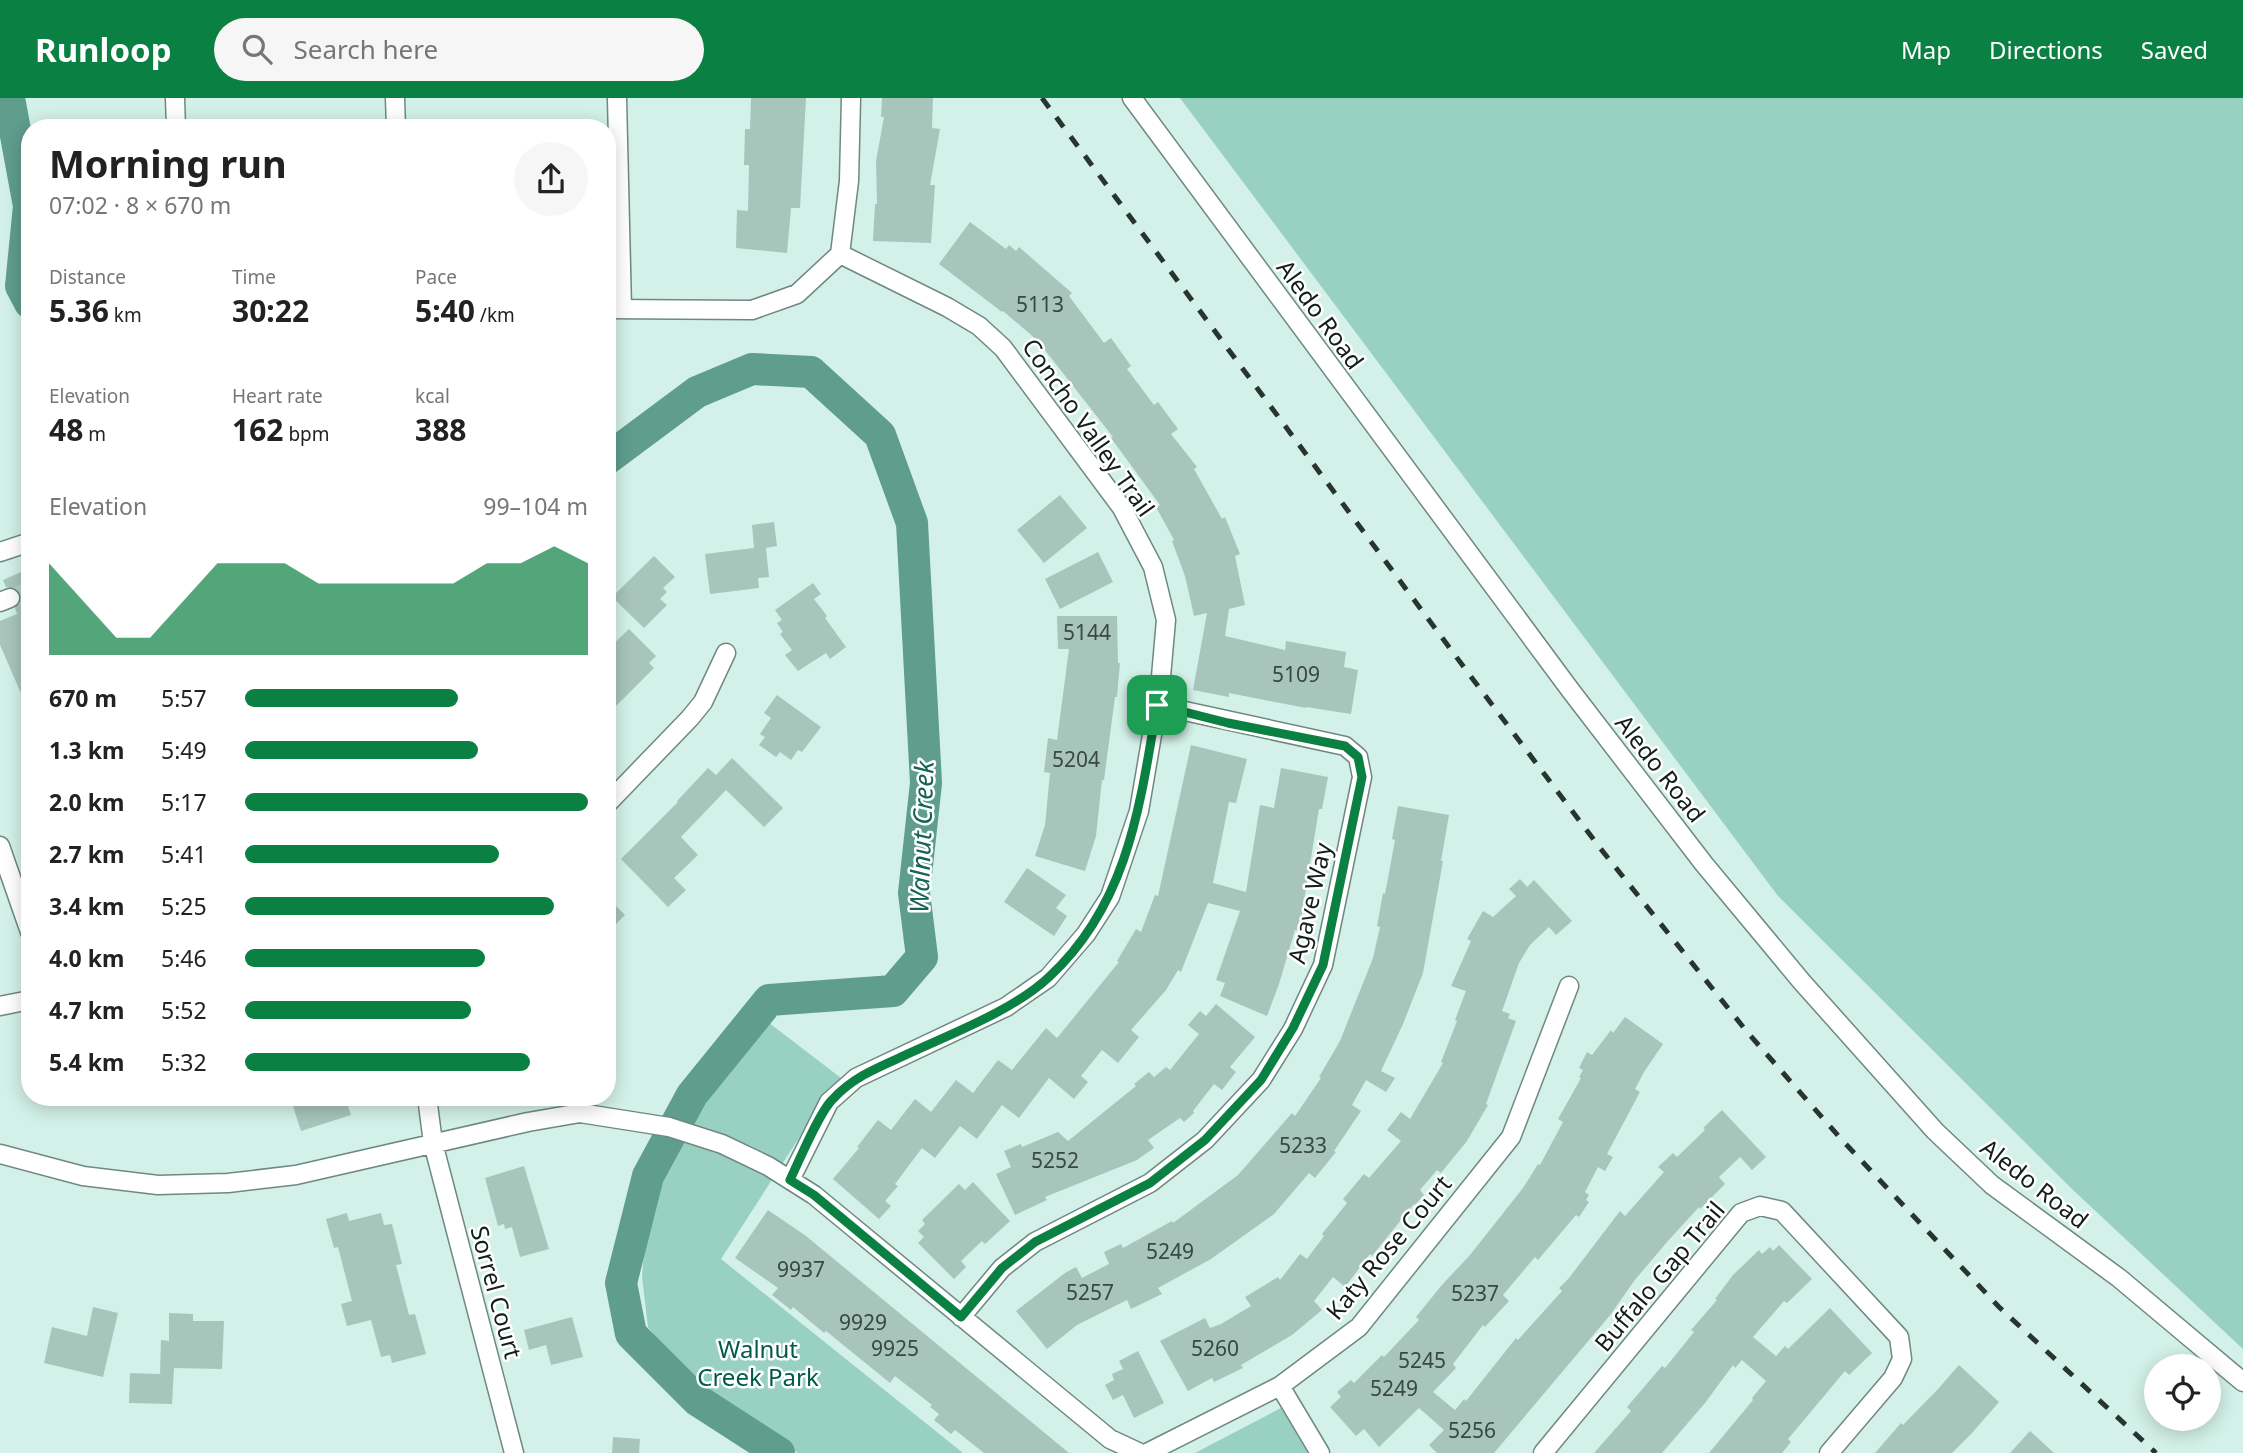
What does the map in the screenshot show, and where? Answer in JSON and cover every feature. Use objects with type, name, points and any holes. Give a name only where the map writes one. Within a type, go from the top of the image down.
[{"type":"street","points":[[175,98],[176,119]]},
{"type":"street","points":[[395,98],[396,119]]},
{"type":"street","points":[[616,168],[617,98]]},
{"type":"street","points":[[616,309],[752,310],[797,294],[840,254],[849,181],[851,98]]},
{"type":"street","name":"Aledo Road","points":[[1132,98],[1571,691],[1704,864],[1802,982],[1935,1131],[1992,1185],[2119,1278],[2243,1382]]},
{"type":"street","name":"Concho Valley Trail","points":[[790,1180],[829,1102],[856,1078],[1006,1007],[1048,978],[1086,934],[1110,897],[1139,811],[1157,705],[1166,620],[1153,567],[1122,508],[1003,348],[979,326],[947,307],[840,254]]},
{"type":"street","points":[[0,552],[21,545]]},
{"type":"street","points":[[616,794],[703,702],[726,653]]},
{"type":"street","name":"Agave Way","points":[[961,1317],[1002,1268],[1035,1242],[1150,1183],[1205,1140],[1261,1080],[1293,1028],[1323,965],[1362,777],[1358,757],[1345,746],[1228,723],[1157,705]]},
{"type":"street","points":[[0,846],[21,906]]},
{"type":"street","name":"Katy Rose Court","points":[[1147,1453],[1280,1386],[1359,1327],[1511,1136],[1569,986]]},
{"type":"street","points":[[0,1006],[21,1002]]},
{"type":"street","name":"Sorrel Court","points":[[428,1106],[433,1143],[514,1453]]},
{"type":"street","points":[[0,1154],[83,1176],[158,1185],[228,1183],[296,1175],[567,1115],[613,1117],[669,1127],[722,1144],[768,1166],[814,1195],[1110,1439],[1140,1453]]},
{"type":"street","name":"Buffalo Gap Trail","points":[[1542,1453],[1741,1213],[1760,1206],[1782,1211],[1899,1337],[1902,1359],[1893,1378],[1829,1453]]},
{"type":"street","points":[[1280,1386],[1320,1453]]},
{"type":"green space","points":[[1180,98],[2243,98],[2243,1349],[2072,1189],[1778,896]]},
{"type":"green space","name":"Walnut Creek Park","points":[[764,1019],[841,1078],[831,1088],[721,1259],[963,1453],[798,1453],[729,1410],[683,1373],[648,1327],[642,1277],[646,1227],[659,1183],[731,1060]]},
{"type":"green space","points":[[1281,1408],[1308,1453],[1195,1453]]},
{"type":"building","points":[[751,98],[806,98],[800,208],[791,208],[787,253],[736,248],[737,210],[748,211],[749,165],[744,165],[745,129],[750,129]]},
{"type":"building","points":[[882,98],[933,98],[932,128],[940,129],[930,185],[935,185],[931,243],[873,241],[877,204],[876,161],[884,117],[881,117]]},
{"type":"building","points":[[970,222],[1006,249],[1009,245],[1016,251],[1019,247],[1072,293],[1069,296],[1104,343],[1111,338],[1131,366],[1127,369],[1154,405],[1158,402],[1178,429],[1171,434],[1197,467],[1194,469],[1222,519],[1225,517],[1240,554],[1235,556],[1245,605],[1229,609],[1225,636],[1285,650],[1286,641],[1346,652],[1344,667],[1358,670],[1351,714],[1229,693],[1229,697],[1193,690],[1207,613],[1194,616],[1185,576],[1172,541],[1174,540],[1156,507],[1160,505],[1111,438],[1113,437],[1037,340],[939,264]]},
{"type":"building","points":[[1060,495],[1087,528],[1044,563],[1017,530]]},
{"type":"building","points":[[774,522],[777,546],[766,548],[769,577],[758,578],[759,588],[710,594],[705,554],[754,548],[752,525]]},
{"type":"building","points":[[1098,552],[1113,582],[1060,609],[1045,579]]},
{"type":"building","points":[[654,556],[675,577],[663,588],[667,592],[660,599],[667,605],[644,628],[616,601],[616,593]]},
{"type":"building","points":[[21,572],[21,599],[18,590],[6,587],[3,580]]},
{"type":"building","points":[[813,583],[821,594],[814,599],[846,647],[830,659],[826,653],[798,671],[785,655],[792,650],[780,634],[783,632],[777,623],[782,620],[775,610]]},
{"type":"building","points":[[21,599],[21,693],[0,645],[0,621],[17,614],[15,608]]},
{"type":"building","points":[[1057,616],[1117,616],[1120,663],[1117,697],[1102,780],[1096,836],[1085,871],[1035,856],[1045,825],[1050,773],[1044,772],[1048,738],[1057,740],[1069,649],[1058,649]]},
{"type":"building","points":[[629,629],[656,656],[649,663],[654,668],[616,706],[616,641]]},
{"type":"building","points":[[777,695],[821,727],[802,752],[798,750],[791,760],[780,752],[776,757],[759,745],[765,737],[760,734],[771,718],[764,713]]},
{"type":"building","points":[[1191,745],[1247,759],[1236,803],[1229,802],[1213,883],[1246,892],[1260,805],[1274,808],[1281,768],[1328,777],[1322,809],[1319,809],[1299,931],[1295,930],[1267,1016],[1220,996],[1225,983],[1216,980],[1240,911],[1208,903],[1181,972],[1178,970],[1166,990],[1131,1030],[1139,1037],[1118,1063],[1102,1050],[1081,1076],[1088,1082],[1074,1099],[1049,1078],[1019,1118],[1002,1105],[977,1139],[960,1126],[935,1158],[922,1148],[895,1184],[898,1186],[885,1201],[891,1206],[879,1219],[833,1179],[878,1120],[891,1130],[915,1099],[931,1112],[956,1080],[973,1093],[998,1060],[1012,1070],[1046,1028],[1057,1038],[1119,962],[1117,961],[1136,929],[1141,932],[1155,895],[1158,896]]},
{"type":"building","points":[[732,758],[783,808],[764,827],[726,790],[681,837],[698,855],[674,878],[686,890],[668,907],[621,859],[708,768],[716,775]]},
{"type":"building","points":[[1398,806],[1449,815],[1423,973],[1381,1071],[1395,1078],[1386,1092],[1366,1080],[1352,1105],[1361,1111],[1334,1151],[1336,1152],[1315,1178],[1309,1173],[1274,1214],[1211,1259],[1158,1288],[1162,1294],[1131,1309],[1127,1300],[1077,1325],[1047,1349],[1016,1311],[1076,1267],[1082,1278],[1109,1264],[1104,1252],[1121,1244],[1123,1248],[1172,1221],[1173,1223],[1238,1175],[1292,1113],[1295,1116],[1321,1078],[1319,1077],[1340,1041],[1373,958],[1395,840],[1392,839]]},
{"type":"building","points":[[1027,868],[1066,895],[1056,908],[1067,916],[1054,936],[1004,902]]},
{"type":"building","points":[[1520,879],[1527,887],[1534,880],[1572,921],[1556,935],[1549,927],[1530,945],[1519,963],[1502,1011],[1510,1014],[1508,1018],[1516,1021],[1486,1104],[1488,1105],[1467,1141],[1441,1173],[1437,1170],[1420,1190],[1424,1195],[1372,1256],[1370,1254],[1345,1287],[1333,1277],[1314,1301],[1322,1310],[1292,1335],[1241,1365],[1243,1368],[1214,1382],[1212,1378],[1188,1391],[1160,1341],[1205,1318],[1210,1328],[1221,1324],[1251,1306],[1245,1297],[1278,1277],[1280,1280],[1300,1254],[1307,1259],[1324,1236],[1322,1234],[1347,1203],[1343,1199],[1364,1174],[1369,1178],[1401,1141],[1387,1130],[1401,1112],[1410,1119],[1443,1063],[1441,1062],[1466,991],[1451,986],[1471,941],[1467,939],[1483,911],[1493,917],[1516,896],[1509,889]]},
{"type":"building","points":[[616,906],[625,915],[616,924]]},
{"type":"building","points":[[1216,1004],[1255,1037],[1230,1067],[1236,1072],[1222,1090],[1214,1084],[1194,1113],[1184,1122],[1180,1118],[1148,1140],[1154,1148],[1137,1160],[1045,1197],[1047,1200],[1015,1215],[996,1174],[1011,1167],[1004,1151],[1021,1144],[1022,1147],[1058,1132],[1068,1141],[1136,1086],[1134,1084],[1149,1072],[1154,1077],[1166,1067],[1170,1070],[1199,1034],[1188,1025],[1200,1011],[1206,1016]]},
{"type":"building","points":[[1625,1017],[1663,1044],[1635,1089],[1640,1092],[1607,1154],[1613,1157],[1605,1171],[1598,1167],[1585,1192],[1589,1195],[1586,1200],[1589,1202],[1579,1217],[1576,1215],[1538,1260],[1535,1257],[1503,1295],[1509,1301],[1485,1327],[1483,1325],[1453,1364],[1456,1368],[1433,1392],[1455,1410],[1464,1399],[1466,1401],[1516,1338],[1518,1340],[1562,1291],[1559,1288],[1620,1211],[1625,1216],[1664,1172],[1658,1167],[1673,1153],[1677,1157],[1722,1110],[1766,1157],[1752,1170],[1740,1157],[1719,1177],[1725,1184],[1700,1209],[1699,1207],[1667,1242],[1634,1281],[1611,1314],[1494,1453],[1437,1453],[1429,1445],[1444,1430],[1419,1408],[1379,1447],[1364,1429],[1356,1436],[1330,1407],[1341,1397],[1337,1392],[1351,1380],[1354,1383],[1382,1355],[1384,1357],[1419,1320],[1416,1317],[1523,1188],[1538,1164],[1540,1165],[1563,1122],[1558,1119],[1581,1078],[1579,1077],[1583,1070],[1579,1068],[1587,1052],[1592,1055]]},
{"type":"building","points":[[293,1106],[348,1106],[351,1115],[301,1131]]},
{"type":"building","points":[[524,1166],[549,1249],[520,1257],[512,1227],[505,1229],[504,1224],[498,1226],[485,1178]]},
{"type":"building","points":[[973,1182],[1010,1221],[985,1244],[982,1241],[961,1261],[966,1267],[954,1279],[918,1243],[924,1237],[918,1231],[925,1224],[922,1220],[959,1184],[965,1190]]},
{"type":"building","points":[[768,1210],[806,1236],[1069,1453],[984,1453],[955,1430],[951,1434],[934,1420],[939,1414],[930,1407],[932,1405],[895,1376],[890,1383],[826,1331],[824,1333],[793,1307],[791,1310],[772,1295],[778,1288],[735,1258]]},
{"type":"building","points":[[347,1213],[349,1221],[381,1213],[384,1225],[392,1224],[402,1264],[396,1265],[409,1315],[415,1314],[426,1354],[392,1363],[390,1355],[381,1357],[371,1320],[347,1326],[341,1304],[352,1301],[338,1247],[334,1248],[326,1219]]},
{"type":"building","points":[[1779,1245],[1812,1279],[1787,1303],[1784,1301],[1753,1337],[1776,1356],[1785,1346],[1788,1349],[1830,1308],[1872,1353],[1849,1375],[1845,1371],[1788,1439],[1791,1442],[1782,1453],[1709,1453],[1766,1381],[1742,1360],[1735,1368],[1733,1365],[1662,1453],[1594,1453],[1631,1411],[1627,1407],[1662,1366],[1665,1368],[1694,1332],[1691,1330],[1717,1300],[1715,1299],[1733,1275],[1759,1250],[1762,1254],[1770,1247],[1773,1251]]},
{"type":"building","points":[[93,1307],[118,1313],[103,1377],[44,1363],[52,1327],[87,1336]]},
{"type":"building","points":[[169,1313],[193,1314],[193,1321],[224,1321],[222,1369],[174,1368],[172,1404],[129,1403],[130,1373],[160,1374],[161,1340],[169,1341]]},
{"type":"building","points":[[572,1317],[583,1357],[551,1365],[546,1345],[529,1350],[524,1330]]},
{"type":"building","points":[[1138,1351],[1164,1403],[1134,1418],[1123,1395],[1113,1400],[1105,1385],[1114,1380],[1112,1374],[1123,1369],[1119,1361]]},
{"type":"building","points":[[1959,1365],[1999,1402],[1972,1433],[1952,1453],[1875,1453],[1901,1423],[1903,1425]]},
{"type":"building","points":[[2030,1431],[2054,1453],[2010,1453]]},
{"type":"building","points":[[613,1437],[640,1439],[639,1453],[612,1453]]},
{"type":"waterway","name":"Walnut Creek","points":[[9,98],[21,163]]},
{"type":"waterway","name":"Walnut Creek","points":[[616,452],[697,392],[752,369],[811,372],[880,435],[912,523],[926,783],[914,893],[922,957],[893,991],[769,1000],[692,1095],[648,1176],[621,1283],[631,1334],[697,1400],[779,1453]]},
{"type":"tunnel","points":[[10,598],[21,594]]},
{"type":"railway","points":[[1042,98],[1600,848],[1748,1033],[1842,1140],[1999,1307],[2156,1453]]},
{"type":"route","points":[[1157,705],[1228,723],[1345,746],[1358,757],[1362,777],[1323,965],[1293,1028],[1261,1080],[1205,1140],[1150,1183],[1035,1242],[1002,1268],[961,1317],[814,1195],[790,1180],[829,1102],[856,1078],[1006,1007],[1048,978],[1086,934],[1110,897],[1139,811],[1157,705]]}]
